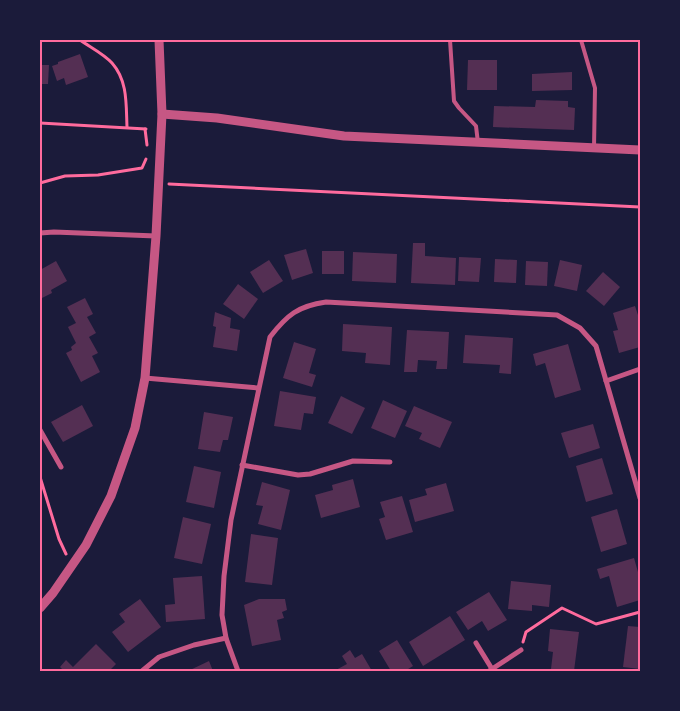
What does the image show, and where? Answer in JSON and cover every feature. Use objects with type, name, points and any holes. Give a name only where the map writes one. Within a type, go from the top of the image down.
[{"type":"street","points":[[40,608],[72,567],[111,496],[135,428],[145,378],[156,236],[162,114],[159,40]]},
{"type":"street","points":[[162,114],[218,118],[344,136],[640,150]]},
{"type":"street","points":[[40,234],[54,232],[156,236]]},
{"type":"street","points":[[238,671],[226,638],[222,616],[230,520],[270,336],[296,310],[310,304],[326,302],[557,315],[580,328],[596,346],[640,498]]},
{"type":"street","points":[[606,381],[640,369]]},
{"type":"street","points":[[145,378],[258,388]]},
{"type":"street","points":[[40,430],[61,467]]},
{"type":"street","points":[[242,465],[298,474],[310,474],[353,461],[390,462]]},
{"type":"street","points":[[142,671],[159,657],[194,645],[226,638]]},
{"type":"street","points":[[476,643],[491,670],[521,650]]},
{"type":"lane","points":[[450,40],[454,101],[476,126],[478,143]]},
{"type":"lane","points":[[581,40],[595,88],[594,148]]},
{"type":"path","points":[[80,40],[111,62],[119,74],[125,88],[127,127]]},
{"type":"path","points":[[40,123],[127,127],[161,132]]},
{"type":"path","points":[[145,129],[147,147]]},
{"type":"path","points":[[40,183],[65,176],[98,175],[142,168],[147,156]]},
{"type":"path","points":[[159,184],[640,207]]},
{"type":"path","points":[[40,477],[59,539],[72,567]]},
{"type":"path","points":[[521,650],[526,632],[562,608],[596,624],[640,612]]},
{"type":"building","points":[[80,54],[88,77],[66,85],[64,78],[57,81],[52,66]]},
{"type":"building","points":[[468,60],[497,60],[497,90],[467,90]]},
{"type":"building","points":[[40,65],[49,65],[48,84],[40,84]]},
{"type":"building","points":[[572,72],[572,90],[532,91],[532,74]]},
{"type":"building","points":[[536,100],[568,101],[568,107],[575,108],[574,130],[493,127],[494,106],[535,107]]},
{"type":"building","points":[[413,243],[425,243],[425,256],[456,258],[455,285],[411,283]]},
{"type":"building","points":[[306,249],[313,273],[292,280],[284,255]]},
{"type":"building","points":[[322,251],[344,251],[344,274],[322,274]]},
{"type":"building","points":[[353,252],[397,254],[396,283],[352,281]]},
{"type":"building","points":[[459,257],[481,258],[479,282],[458,281]]},
{"type":"building","points":[[495,259],[517,260],[516,283],[494,282]]},
{"type":"building","points":[[269,260],[283,281],[263,293],[250,272]]},
{"type":"building","points":[[560,260],[582,265],[577,291],[554,286]]},
{"type":"building","points":[[56,261],[67,281],[51,290],[52,293],[40,299],[40,275],[42,274],[40,270]]},
{"type":"building","points":[[526,261],[548,262],[547,286],[525,285]]},
{"type":"building","points":[[603,272],[620,287],[604,306],[586,291]]},
{"type":"building","points":[[238,284],[258,299],[244,319],[223,304]]},
{"type":"building","points":[[85,298],[93,314],[87,317],[96,333],[89,337],[98,353],[92,356],[100,372],[81,382],[66,353],[72,350],[71,347],[76,343],[68,327],[76,323],[67,307]]},
{"type":"building","points":[[635,306],[640,321],[640,347],[619,353],[613,331],[618,330],[613,313]]},
{"type":"building","points":[[215,312],[231,318],[230,328],[240,330],[237,351],[213,347],[216,327],[213,326]]},
{"type":"building","points":[[343,324],[392,327],[390,365],[365,363],[366,353],[342,351]]},
{"type":"building","points":[[407,330],[449,332],[447,369],[436,369],[437,361],[418,360],[417,372],[404,372]]},
{"type":"building","points":[[465,335],[513,338],[511,374],[499,373],[500,365],[463,363]]},
{"type":"building","points":[[294,342],[316,349],[309,373],[316,375],[312,387],[283,378]]},
{"type":"building","points":[[568,344],[581,390],[555,398],[545,363],[536,366],[533,354]]},
{"type":"building","points":[[280,391],[316,397],[313,414],[304,413],[301,430],[274,426]]},
{"type":"building","points":[[341,396],[365,408],[352,434],[328,423]]},
{"type":"building","points":[[383,400],[407,411],[395,438],[371,428]]},
{"type":"building","points":[[82,405],[93,426],[63,442],[51,422]]},
{"type":"building","points":[[414,406],[452,422],[440,448],[419,439],[422,433],[405,426]]},
{"type":"building","points":[[204,412],[233,417],[228,440],[223,440],[220,452],[198,449]]},
{"type":"building","points":[[593,424],[600,448],[569,458],[561,433]]},
{"type":"building","points":[[602,458],[613,494],[586,502],[576,466]]},
{"type":"building","points":[[194,466],[221,472],[214,508],[186,502]]},
{"type":"building","points":[[353,479],[360,507],[321,518],[315,495],[333,490],[332,485]]},
{"type":"building","points":[[262,482],[290,490],[281,530],[258,524],[263,506],[256,505]]},
{"type":"building","points":[[446,483],[454,511],[415,522],[409,500],[427,495],[425,489]]},
{"type":"building","points":[[402,496],[413,532],[386,540],[379,519],[385,517],[380,502]]},
{"type":"building","points":[[617,509],[627,544],[601,552],[591,517]]},
{"type":"building","points":[[183,517],[211,524],[202,564],[174,558]]},
{"type":"building","points":[[251,534],[278,538],[272,585],[245,582]]},
{"type":"building","points":[[634,558],[640,579],[640,600],[617,607],[609,576],[600,579],[597,569]]},
{"type":"building","points":[[202,576],[205,619],[166,622],[165,605],[175,604],[173,578]]},
{"type":"building","points":[[511,581],[551,585],[549,607],[532,605],[532,611],[508,609]]},
{"type":"building","points":[[489,592],[507,620],[488,631],[482,621],[468,630],[456,612]]},
{"type":"building","points":[[140,599],[161,627],[128,652],[112,632],[125,622],[119,614]]},
{"type":"building","points":[[259,599],[285,599],[287,610],[282,612],[284,618],[277,620],[281,640],[252,646],[244,605]]},
{"type":"building","points":[[450,616],[465,640],[423,666],[409,642]]},
{"type":"building","points":[[628,626],[640,627],[640,669],[623,667]]},
{"type":"building","points":[[550,629],[579,632],[574,671],[551,669],[553,652],[548,651]]},
{"type":"building","points":[[397,640],[413,666],[405,671],[391,671],[379,651]]},
{"type":"building","points":[[96,644],[116,664],[109,671],[64,671],[60,667],[66,660],[73,667]]},
{"type":"building","points":[[350,650],[355,658],[362,654],[372,671],[334,671],[347,664],[342,656]]},
{"type":"building","points":[[209,661],[213,671],[188,671]]}]
